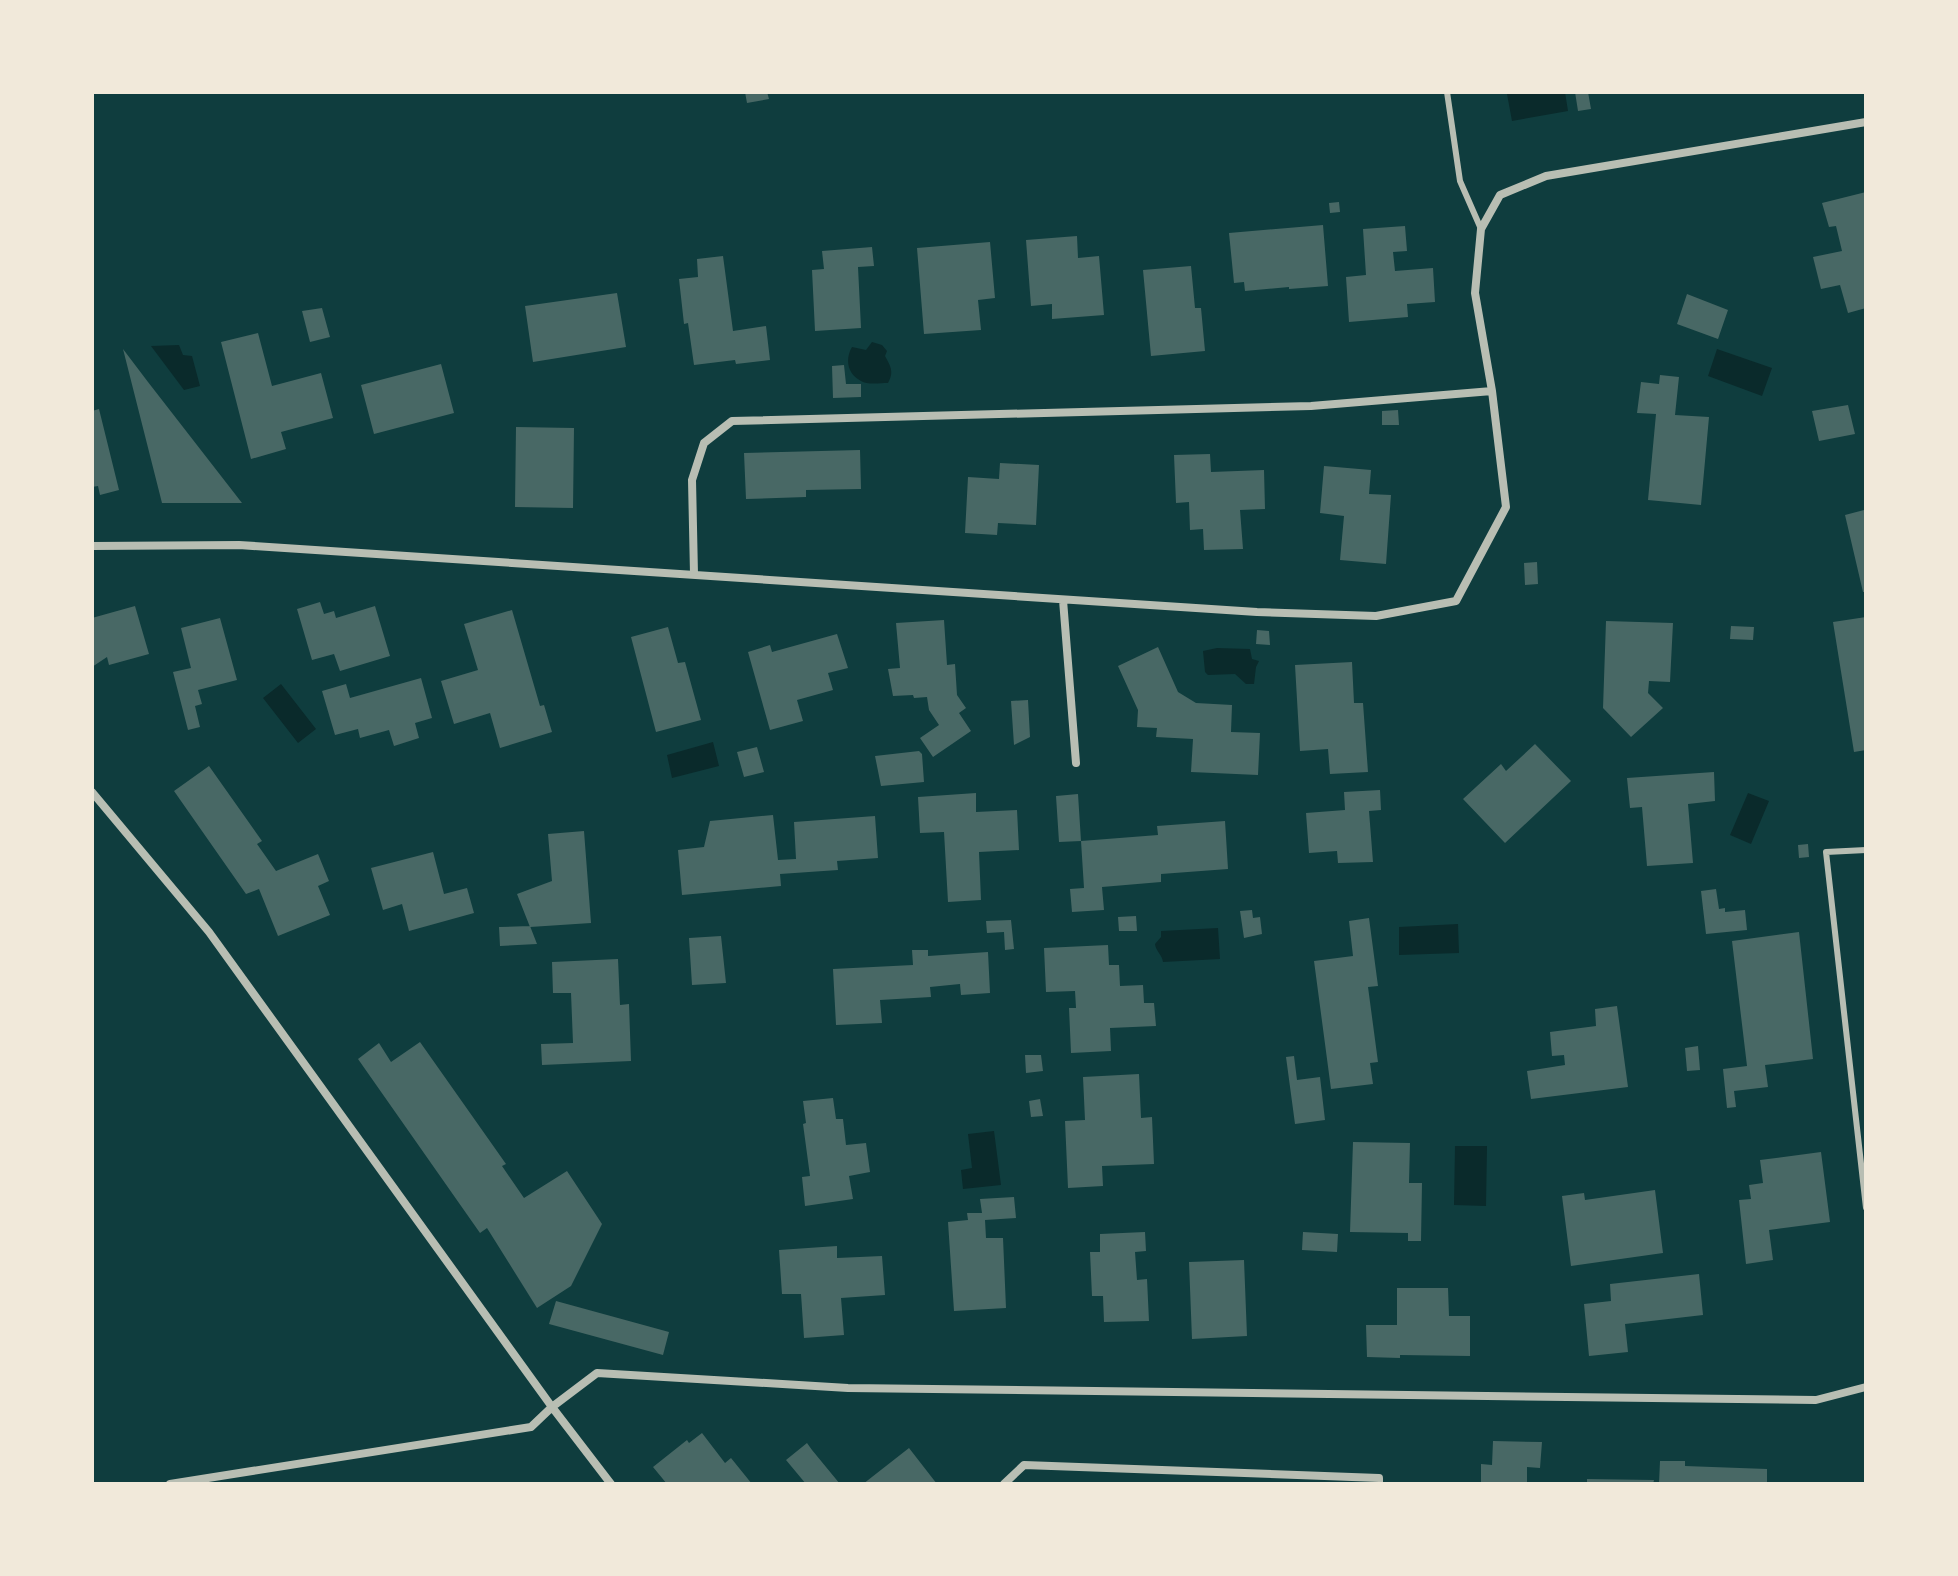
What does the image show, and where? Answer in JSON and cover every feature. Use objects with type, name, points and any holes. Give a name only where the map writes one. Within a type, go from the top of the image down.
[{"type":"street","points":[[92,546],[239,545],[1257,612],[1376,616],[1456,601],[1506,507],[1492,391],[1475,293],[1481,229],[1500,195],[1546,176],[1866,122]]},
{"type":"street","points":[[694,574],[692,480],[704,443],[732,421],[1311,406],[1492,391]]},
{"type":"street","points":[[1063,600],[1076,763]]},
{"type":"street","points":[[92,792],[209,932],[611,1484]]},
{"type":"street","points":[[170,1484],[531,1427],[597,1373],[848,1388],[1816,1400],[1866,1387]]},
{"type":"street","points":[[1004,1484],[1024,1465],[1379,1478],[1379,1484]]},
{"type":"lane","points":[[1447,92],[1460,181],[1481,229]]},
{"type":"lane","points":[[1866,850],[1826,852],[1866,1208]]},
{"type":"water","points":[[1565,92],[1568,111],[1512,121],[1507,94]]},
{"type":"water","points":[[872,342],[882,345],[887,351],[885,356],[891,373],[888,383],[864,382],[850,370],[848,361],[852,347],[866,350]]},
{"type":"water","points":[[179,345],[183,355],[192,356],[200,386],[184,390],[151,346]]},
{"type":"water","points":[[1717,349],[1772,368],[1762,396],[1708,376]]},
{"type":"water","points":[[1217,648],[1250,649],[1252,659],[1259,661],[1254,684],[1246,684],[1235,674],[1208,675],[1203,651]]},
{"type":"water","points":[[281,684],[316,729],[298,743],[263,698]]},
{"type":"water","points":[[713,742],[719,766],[672,778],[667,755]]},
{"type":"water","points":[[1748,793],[1769,801],[1751,844],[1730,835]]},
{"type":"water","points":[[1458,924],[1459,953],[1399,955],[1399,927]]},
{"type":"water","points":[[1218,928],[1220,959],[1163,962],[1155,944],[1161,937],[1161,931]]},
{"type":"water","points":[[994,1131],[1001,1185],[963,1189],[961,1170],[972,1168],[968,1134]]},
{"type":"water","points":[[1455,1146],[1487,1146],[1486,1206],[1454,1205]]},
{"type":"building","points":[[745,92],[767,92],[769,99],[747,103]]},
{"type":"building","points":[[1575,92],[1588,92],[1591,109],[1578,111]]},
{"type":"building","points":[[1866,192],[1866,308],[1848,313],[1840,285],[1821,289],[1813,257],[1842,251],[1836,226],[1829,227],[1822,203]]},
{"type":"building","points":[[1339,202],[1340,212],[1330,213],[1329,203]]},
{"type":"building","points":[[1323,225],[1328,286],[1245,291],[1244,282],[1234,283],[1229,233]]},
{"type":"building","points":[[1405,226],[1407,251],[1393,252],[1395,271],[1433,268],[1435,302],[1407,304],[1408,317],[1349,322],[1346,277],[1366,275],[1363,229]]},
{"type":"building","points":[[1077,236],[1078,258],[1099,256],[1104,315],[1052,319],[1052,304],[1031,306],[1026,240]]},
{"type":"building","points":[[990,242],[995,298],[978,300],[981,330],[924,334],[917,248]]},
{"type":"building","points":[[872,247],[874,266],[858,267],[861,328],[815,331],[812,270],[824,269],[822,251]]},
{"type":"building","points":[[723,256],[733,331],[766,326],[770,360],[694,365],[688,323],[684,324],[679,279],[698,277],[697,259]]},
{"type":"building","points":[[1191,266],[1195,308],[1201,308],[1205,351],[1151,356],[1143,270]]},
{"type":"building","points":[[617,293],[626,347],[533,362],[525,306]]},
{"type":"building","points":[[1687,294],[1728,310],[1718,339],[1677,324]]},
{"type":"building","points":[[322,308],[330,337],[310,342],[302,311]]},
{"type":"building","points":[[258,333],[272,386],[321,373],[333,418],[281,432],[286,449],[251,459],[221,342]]},
{"type":"building","points":[[123,349],[148,382],[242,503],[162,503]]},
{"type":"building","points":[[441,364],[454,413],[374,434],[361,385]]},
{"type":"building","points":[[844,365],[846,384],[861,384],[861,397],[833,398],[832,366]]},
{"type":"building","points":[[1660,375],[1679,377],[1675,415],[1709,417],[1701,505],[1648,500],[1656,414],[1637,413],[1641,382],[1659,384]]},
{"type":"building","points":[[1848,405],[1855,434],[1819,441],[1812,411]]},
{"type":"building","points":[[99,409],[119,490],[100,495],[98,486],[92,487],[92,411]]},
{"type":"building","points":[[1398,410],[1399,425],[1382,425],[1382,411]]},
{"type":"building","points":[[516,427],[574,428],[573,508],[515,507]]},
{"type":"building","points":[[860,450],[861,489],[806,490],[806,497],[746,499],[744,453]]},
{"type":"building","points":[[1210,454],[1211,472],[1264,470],[1265,509],[1240,510],[1243,549],[1204,550],[1203,529],[1190,530],[1189,502],[1176,503],[1174,455]]},
{"type":"building","points":[[1000,463],[1039,465],[1036,525],[998,523],[997,535],[965,533],[968,477],[999,479]]},
{"type":"building","points":[[1324,466],[1371,470],[1369,494],[1391,495],[1386,564],[1340,560],[1344,516],[1320,513]]},
{"type":"building","points":[[1864,510],[1866,592],[1863,592],[1845,515]]},
{"type":"building","points":[[1537,562],[1538,584],[1525,585],[1524,563]]},
{"type":"building","points":[[320,602],[324,614],[334,611],[336,618],[375,606],[390,656],[340,671],[334,654],[312,660],[297,609]]},
{"type":"building","points":[[135,606],[149,654],[109,665],[107,657],[92,667],[92,618]]},
{"type":"building","points":[[512,610],[540,706],[544,705],[552,732],[500,748],[490,713],[454,724],[441,681],[478,670],[464,624]]},
{"type":"building","points":[[1866,617],[1866,750],[1854,752],[1833,622]]},
{"type":"building","points":[[220,618],[237,680],[198,690],[202,704],[195,706],[200,727],[188,730],[173,672],[191,668],[181,628]]},
{"type":"building","points":[[944,620],[947,665],[955,664],[957,695],[966,708],[959,713],[971,731],[933,757],[920,738],[939,725],[929,710],[927,697],[893,696],[888,669],[900,668],[896,623]]},
{"type":"building","points":[[1606,621],[1673,623],[1670,682],[1649,681],[1648,693],[1663,708],[1631,737],[1603,708]]},
{"type":"building","points":[[1731,626],[1754,627],[1753,640],[1730,639]]},
{"type":"building","points":[[668,627],[678,663],[685,662],[701,720],[656,732],[631,637]]},
{"type":"building","points":[[1257,630],[1269,631],[1270,645],[1256,644]]},
{"type":"building","points":[[837,634],[848,668],[828,673],[833,690],[797,700],[803,721],[770,730],[748,652],[770,645],[772,652]]},
{"type":"building","points":[[1158,647],[1178,692],[1196,703],[1232,705],[1231,732],[1260,733],[1258,775],[1191,772],[1193,739],[1156,737],[1157,728],[1137,727],[1138,710],[1118,666]]},
{"type":"building","points":[[1352,662],[1354,703],[1363,703],[1368,772],[1330,774],[1328,749],[1300,751],[1295,665]]},
{"type":"building","points":[[421,678],[432,718],[415,723],[419,738],[394,746],[389,730],[360,738],[358,729],[335,735],[322,691],[346,684],[350,698]]},
{"type":"building","points":[[1028,700],[1030,737],[1014,745],[1011,701]]},
{"type":"building","points":[[1535,744],[1571,781],[1505,843],[1463,799],[1501,764],[1506,771]]},
{"type":"building","points":[[757,747],[764,772],[744,777],[737,752]]},
{"type":"building","points":[[919,751],[922,754],[924,782],[881,786],[875,756]]},
{"type":"building","points":[[209,766],[262,841],[257,844],[276,871],[318,854],[329,881],[318,886],[330,915],[278,936],[259,889],[246,894],[174,791]]},
{"type":"building","points":[[1714,772],[1715,801],[1688,804],[1693,863],[1647,866],[1642,807],[1630,808],[1627,778]]},
{"type":"building","points":[[1380,790],[1381,810],[1369,811],[1373,862],[1338,863],[1337,851],[1309,853],[1306,813],[1345,810],[1344,792]]},
{"type":"building","points":[[976,793],[976,812],[1017,810],[1019,850],[979,852],[981,900],[948,902],[944,832],[920,833],[918,797]]},
{"type":"building","points":[[1078,794],[1081,841],[1059,842],[1056,796]]},
{"type":"building","points":[[773,815],[778,860],[796,859],[794,822],[875,816],[878,858],[837,861],[838,870],[780,874],[781,886],[682,895],[678,850],[704,847],[710,821]]},
{"type":"building","points":[[1225,821],[1228,869],[1161,874],[1161,882],[1102,887],[1104,910],[1072,912],[1070,889],[1084,888],[1081,841],[1158,835],[1157,826]]},
{"type":"building","points":[[584,831],[591,923],[530,927],[517,894],[552,881],[548,834]]},
{"type":"building","points":[[1808,844],[1809,857],[1799,858],[1798,845]]},
{"type":"building","points":[[433,852],[444,894],[467,888],[474,913],[409,931],[402,904],[383,910],[371,868]]},
{"type":"building","points":[[1716,889],[1719,909],[1725,908],[1725,912],[1745,910],[1747,930],[1706,934],[1701,891]]},
{"type":"building","points":[[1252,910],[1253,918],[1260,917],[1262,934],[1244,938],[1240,911]]},
{"type":"building","points":[[1136,916],[1137,931],[1119,931],[1118,917]]},
{"type":"building","points":[[1369,918],[1378,986],[1368,987],[1378,1062],[1370,1063],[1373,1084],[1331,1089],[1314,961],[1353,956],[1349,921]]},
{"type":"building","points":[[1011,920],[1014,949],[1005,950],[1004,932],[987,933],[986,921]]},
{"type":"building","points":[[530,926],[537,944],[500,946],[499,927]]},
{"type":"building","points":[[1799,932],[1813,1059],[1765,1065],[1768,1087],[1734,1091],[1736,1107],[1727,1108],[1723,1069],[1747,1066],[1732,941]]},
{"type":"building","points":[[721,936],[726,983],[692,985],[689,938]]},
{"type":"building","points":[[1108,945],[1109,965],[1119,965],[1120,986],[1143,985],[1144,1003],[1154,1003],[1156,1026],[1110,1028],[1111,1051],[1071,1053],[1069,1008],[1076,1008],[1075,991],[1046,992],[1044,948]]},
{"type":"building","points":[[912,950],[928,950],[928,956],[988,952],[990,993],[961,995],[960,984],[930,987],[931,997],[880,1000],[882,1023],[836,1025],[833,969],[913,965]]},
{"type":"building","points":[[618,959],[620,1005],[629,1004],[631,1061],[542,1065],[541,1044],[573,1043],[571,993],[553,993],[552,962]]},
{"type":"building","points":[[1617,1006],[1628,1087],[1531,1099],[1527,1071],[1565,1065],[1564,1055],[1552,1056],[1550,1032],[1596,1026],[1595,1009]]},
{"type":"building","points":[[420,1042],[506,1164],[502,1166],[524,1198],[567,1171],[602,1224],[571,1286],[537,1308],[487,1228],[480,1233],[358,1059],[379,1043],[391,1062]]},
{"type":"building","points":[[1698,1046],[1700,1070],[1687,1071],[1685,1048]]},
{"type":"building","points":[[1025,1055],[1041,1055],[1043,1071],[1026,1073]]},
{"type":"building","points":[[1294,1056],[1297,1080],[1320,1077],[1325,1120],[1295,1124],[1286,1057]]},
{"type":"building","points":[[1139,1074],[1141,1118],[1152,1117],[1154,1164],[1102,1166],[1103,1186],[1068,1188],[1065,1121],[1085,1120],[1083,1077]]},
{"type":"building","points":[[833,1098],[836,1119],[843,1119],[846,1145],[866,1143],[870,1172],[849,1176],[853,1199],[805,1206],[802,1177],[810,1176],[803,1101]]},
{"type":"building","points":[[1040,1099],[1043,1116],[1031,1117],[1029,1101]]},
{"type":"building","points":[[1353,1142],[1410,1143],[1409,1183],[1422,1183],[1421,1241],[1408,1241],[1408,1233],[1350,1232]]},
{"type":"building","points":[[1821,1152],[1830,1222],[1769,1230],[1773,1260],[1746,1264],[1739,1200],[1751,1199],[1749,1185],[1763,1183],[1760,1160]]},
{"type":"building","points":[[1655,1190],[1663,1253],[1571,1266],[1562,1196],[1584,1193],[1585,1200]]},
{"type":"building","points":[[1014,1197],[1016,1218],[985,1220],[986,1238],[1003,1238],[1006,1308],[954,1311],[948,1222],[968,1220],[967,1213],[982,1213],[980,1199]]},
{"type":"building","points":[[1145,1232],[1146,1251],[1135,1252],[1137,1280],[1147,1279],[1149,1321],[1104,1322],[1103,1296],[1092,1296],[1090,1252],[1100,1252],[1100,1234]]},
{"type":"building","points":[[1303,1232],[1338,1234],[1337,1252],[1302,1250]]},
{"type":"building","points":[[837,1246],[837,1258],[882,1256],[885,1295],[841,1298],[844,1335],[804,1338],[801,1294],[782,1294],[779,1250]]},
{"type":"building","points":[[1244,1260],[1247,1336],[1192,1339],[1189,1262]]},
{"type":"building","points":[[1699,1274],[1703,1315],[1625,1324],[1628,1352],[1589,1356],[1584,1304],[1611,1301],[1610,1284]]},
{"type":"building","points":[[1397,1288],[1448,1288],[1449,1316],[1470,1316],[1470,1356],[1367,1357],[1366,1325],[1397,1325]]},
{"type":"building","points":[[556,1301],[669,1332],[663,1355],[549,1324]]},
{"type":"building","points":[[702,1433],[725,1463],[731,1458],[752,1484],[667,1484],[653,1467],[687,1440],[689,1443]]},
{"type":"building","points":[[1493,1441],[1542,1442],[1540,1468],[1527,1467],[1527,1484],[1481,1484],[1481,1464],[1492,1465]]},
{"type":"building","points":[[807,1443],[840,1484],[806,1484],[786,1460]]},
{"type":"building","points":[[909,1448],[937,1484],[863,1484]]},
{"type":"building","points":[[1660,1461],[1685,1461],[1685,1466],[1767,1469],[1767,1484],[1659,1484]]},
{"type":"building","points":[[1587,1479],[1654,1480],[1653,1484],[1587,1484]]}]
